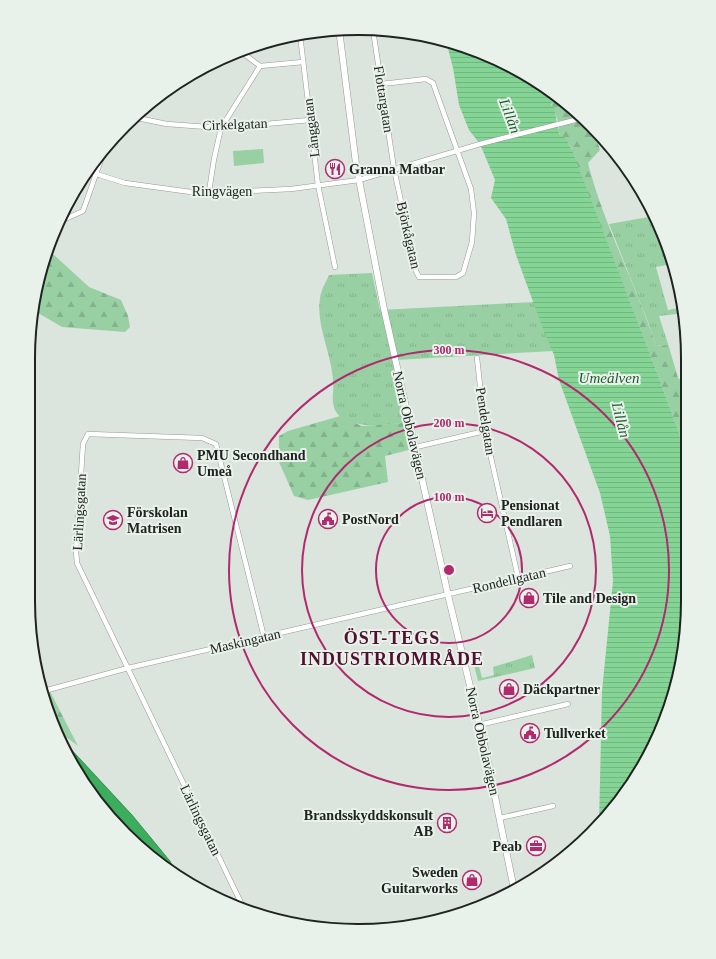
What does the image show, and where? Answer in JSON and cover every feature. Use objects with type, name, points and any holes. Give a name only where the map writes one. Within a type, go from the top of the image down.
[{"type":"highway","points":[[80,765],[130,819],[159,856]]},
{"type":"highway","points":[[97,791],[125,824]]},
{"type":"street","name":"Norra Obbolavägen","points":[[340,36],[359,180],[384,309],[448,594],[480,725],[513,885]]},
{"type":"street","name":"Flottargatan","points":[[374,36],[394,169]]},
{"type":"street","name":"Långgatan","points":[[301,40],[318,185],[335,267]]},
{"type":"street","points":[[246,55],[260,66],[303,62]]},
{"type":"street","points":[[209,192],[221,128],[260,66]]},
{"type":"street","points":[[381,84],[426,79],[431,80],[457,152]]},
{"type":"street","name":"Cirkelgatan","points":[[141,119],[167,124],[221,128],[310,120]]},
{"type":"street","name":"Ringvägen","points":[[93,173],[125,183],[191,192],[280,190],[359,180],[480,144],[575,119]]},
{"type":"street","name":"Björkågatan","points":[[394,169],[416,271],[419,277],[456,277],[463,273],[472,242],[474,213],[471,189],[457,152]]},
{"type":"street","points":[[67,218],[83,211],[100,164]]},
{"type":"street","name":"Pendelgatan","points":[[477,358],[485,431],[518,577]]},
{"type":"street","points":[[416,448],[485,431]]},
{"type":"street","name":"Lärlingsgatan","points":[[240,901],[77,563],[76,551],[83,444],[88,434],[202,438],[216,444],[264,637]]},
{"type":"street","name":"Rondellgatan","points":[[448,594],[570,566]]},
{"type":"street","name":"Maskingatan","points":[[48,690],[128,668],[448,594]]},
{"type":"street","points":[[480,725],[568,704]]},
{"type":"street","points":[[500,818],[553,806]]},
{"type":"green space","points":[[552,100],[575,119],[558,121],[551,103]]},
{"type":"green space","points":[[578,122],[597,141],[600,150],[588,163],[611,232],[656,346],[666,345],[669,347],[678,378],[681,380],[681,442],[652,359],[572,153],[572,148],[558,132],[559,126]]},
{"type":"green space","points":[[263,149],[264,163],[234,166],[233,151]]},
{"type":"green space","points":[[649,217],[667,265],[656,267],[668,310],[677,308],[678,314],[659,316],[669,347],[666,345],[656,346],[609,224]]},
{"type":"green space","points":[[53,253],[89,287],[121,300],[128,316],[130,327],[125,332],[62,327],[38,313],[41,295]]},
{"type":"green space","points":[[372,273],[380,310],[534,302],[553,351],[396,360],[403,423],[363,425],[348,421],[338,415],[334,406],[332,368],[320,321],[320,298],[322,289],[329,275]]},
{"type":"green space","points":[[340,416],[362,426],[403,423],[409,450],[385,456],[388,482],[308,500],[294,496],[279,462],[279,436],[288,431]]},
{"type":"green space","points":[[532,655],[535,668],[478,681],[473,661],[475,660],[477,666],[479,666],[482,678],[494,675],[493,667]]},
{"type":"green space","points":[[45,682],[78,746],[65,736],[52,705]]},
{"type":"water","name":"Umeälven","points":[[448,48],[501,68],[520,78],[552,100],[551,105],[554,107],[559,134],[565,138],[573,151],[652,359],[681,442],[681,601],[675,664],[664,705],[648,744],[627,780],[599,816],[602,691],[613,581],[610,536],[600,493],[559,380],[554,355],[516,255],[506,219],[491,198],[495,180],[480,144],[469,130],[459,105],[453,68]]},
{"type":"place","name":"Granna Matbar","points":[[335,169]]},
{"type":"place","name":"PMU Secondhand Umeå","points":[[183,463]]},
{"type":"place","name":"Pensionat Pendlaren","points":[[487,513]]},
{"type":"place","name":"PostNord","points":[[328,519]]},
{"type":"place","name":"Förskolan Matrisen","points":[[113,520]]},
{"type":"place","name":"Tile and Design","points":[[529,598]]},
{"type":"place","name":"Däckpartner","points":[[509,689]]},
{"type":"place","name":"Tullverket","points":[[530,733]]},
{"type":"place","name":"Brandsskyddskonsult AB","points":[[447,823]]},
{"type":"place","name":"Peab","points":[[536,846]]},
{"type":"place","name":"Sweden Guitarworks","points":[[472,880]]},
{"type":"district","name":"ÖST-TEGS INDUSTRIOMRÅDE","points":[[392,648]]},
{"type":"water label","name":"Lillån","points":[[510,116]]},
{"type":"water label","name":"Lillån","points":[[621,420]]}]
